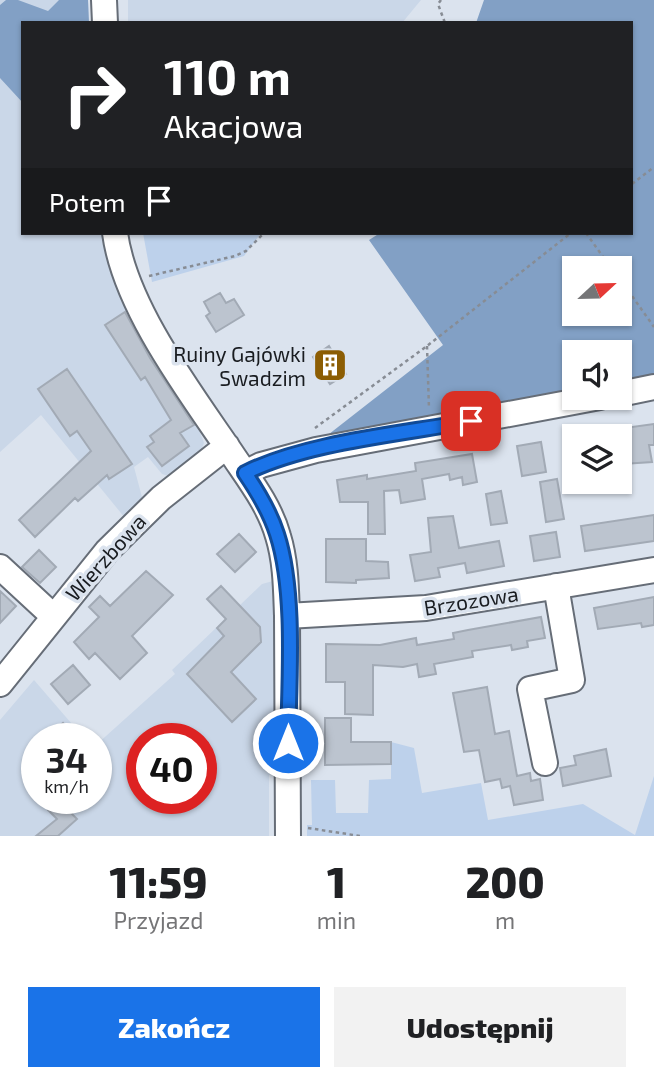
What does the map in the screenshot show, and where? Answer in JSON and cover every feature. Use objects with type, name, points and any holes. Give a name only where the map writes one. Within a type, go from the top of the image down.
[{"type":"street","points":[[104,0],[105,21]]},
{"type":"street","points":[[116,235],[129,282],[156,336],[245,473],[278,535],[286,583],[294,831]]},
{"type":"street","points":[[632,392],[654,387]]},
{"type":"street","points":[[245,473],[287,457],[562,404]]},
{"type":"street","name":"Wierzbowa","points":[[0,684],[107,551],[136,522],[227,446]]},
{"type":"street","points":[[0,567],[53,616]]},
{"type":"street","name":"Brzozowa","points":[[287,616],[426,608],[654,570]]},
{"type":"street","points":[[545,763],[530,689],[572,680],[556,586]]},
{"type":"path","points":[[441,0],[438,4],[444,21]]},
{"type":"path","points":[[633,183],[654,167]]},
{"type":"path","points":[[129,282],[235,256],[246,251],[262,235]]},
{"type":"path","points":[[287,457],[341,407],[427,346],[568,235]]},
{"type":"path","points":[[587,235],[602,256]]},
{"type":"path","points":[[632,296],[654,327]]},
{"type":"path","points":[[427,346],[431,429]]},
{"type":"path","points":[[294,831],[360,836]]},
{"type":"shaded area","points":[[0,0],[88,0],[89,21],[21,21],[21,235],[102,235],[122,303],[197,424],[204,443],[200,453],[172,477],[162,474],[148,457],[134,467],[143,501],[125,518],[41,415],[0,452]]},
{"type":"shaded area","points":[[6,0],[18,0],[48,11],[59,0],[88,0],[89,21],[21,21],[21,101],[0,78],[0,5]]},
{"type":"shaded area","points":[[128,0],[421,0],[404,21],[128,21]]},
{"type":"shaded area","points":[[484,0],[654,0],[654,378],[632,383],[632,340],[562,340],[562,396],[315,445],[443,345],[369,240],[377,235],[633,235],[633,21],[477,21]]},
{"type":"shaded area","points":[[143,235],[260,235],[244,256],[152,282]]},
{"type":"shaded area","points":[[273,581],[276,600],[277,770],[269,775],[269,836],[0,836],[0,720],[34,680],[71,723],[21,723],[21,814],[112,814],[112,731],[175,674],[172,670],[262,584]]},
{"type":"shaded area","points":[[391,742],[414,748],[422,793],[481,783],[488,820],[583,804],[635,835],[654,776],[654,836],[307,836],[307,825],[312,825],[311,780],[335,780],[336,813],[368,813],[369,780],[391,779]]},
{"type":"building","points":[[220,293],[226,303],[234,299],[244,315],[216,332],[206,316],[210,313],[204,302]]},
{"type":"building","points":[[125,312],[150,358],[194,425],[180,433],[189,446],[162,466],[147,447],[154,442],[150,436],[171,420],[145,377],[141,380],[105,325]]},
{"type":"building","name":"Ruiny Gajówki Swadzim","points":[[329,346],[346,374],[330,384],[313,357]]},
{"type":"building","points":[[67,369],[132,464],[109,479],[107,475],[78,501],[75,498],[35,537],[19,520],[91,451],[77,431],[70,436],[38,389]]},
{"type":"building","points":[[654,424],[654,445],[649,445],[652,462],[632,463],[632,427]]},
{"type":"building","points":[[541,442],[546,472],[522,476],[517,446]]},
{"type":"building","points":[[472,454],[477,482],[463,485],[462,477],[450,480],[449,474],[422,479],[425,499],[401,503],[399,490],[384,491],[385,534],[368,534],[368,502],[340,502],[337,480],[367,475],[367,479],[416,471],[415,463]]},
{"type":"building","points":[[557,479],[564,519],[546,522],[540,482]]},
{"type":"building","points":[[501,491],[507,523],[491,525],[486,494]]},
{"type":"building","points":[[654,515],[654,541],[585,551],[581,526]]},
{"type":"building","points":[[453,516],[459,548],[499,541],[504,566],[467,573],[465,563],[438,568],[440,577],[415,581],[410,555],[431,552],[428,518]]},
{"type":"building","points":[[556,532],[560,557],[534,561],[530,536]]},
{"type":"building","points":[[239,534],[256,552],[235,572],[217,554]]},
{"type":"building","points":[[326,539],[366,539],[366,561],[388,562],[389,578],[356,580],[356,583],[326,582]]},
{"type":"building","points":[[39,550],[56,567],[40,583],[22,567]]},
{"type":"building","points":[[146,571],[173,595],[132,636],[147,653],[120,679],[95,653],[89,659],[74,642],[99,617],[89,607],[100,596],[110,606]]},
{"type":"building","points":[[221,586],[260,627],[261,642],[231,672],[256,699],[232,722],[187,674],[224,636],[217,628],[226,619],[207,599]]},
{"type":"building","points":[[0,591],[16,606],[0,623]]},
{"type":"building","points":[[654,597],[654,625],[642,627],[641,623],[598,629],[594,608]]},
{"type":"building","points":[[541,617],[545,638],[527,641],[528,647],[512,650],[511,645],[472,651],[473,657],[434,664],[436,674],[419,677],[417,664],[403,667],[373,665],[373,715],[345,714],[345,682],[326,682],[326,644],[380,645],[416,638],[417,645],[454,639],[453,633]]},
{"type":"building","points":[[73,665],[90,685],[68,704],[51,684]]},
{"type":"building","points":[[487,687],[495,734],[509,731],[517,776],[530,773],[531,781],[540,779],[543,800],[514,805],[510,786],[502,788],[500,779],[485,782],[479,750],[464,752],[453,693]]},
{"type":"building","points":[[325,718],[351,718],[351,742],[391,742],[391,764],[325,765]]},
{"type":"building","points":[[606,749],[611,776],[563,786],[560,768],[576,765],[574,756]]},
{"type":"building","points":[[52,814],[72,814],[77,819],[58,836],[36,836],[57,819]]},
{"type":"place","name":"Ruiny Gajówki Swadzim","points":[[330,365]]},
{"type":"route","points":[[288,743],[287,616],[283,557],[278,535],[268,512],[245,473],[261,465],[316,450],[471,421]]}]
